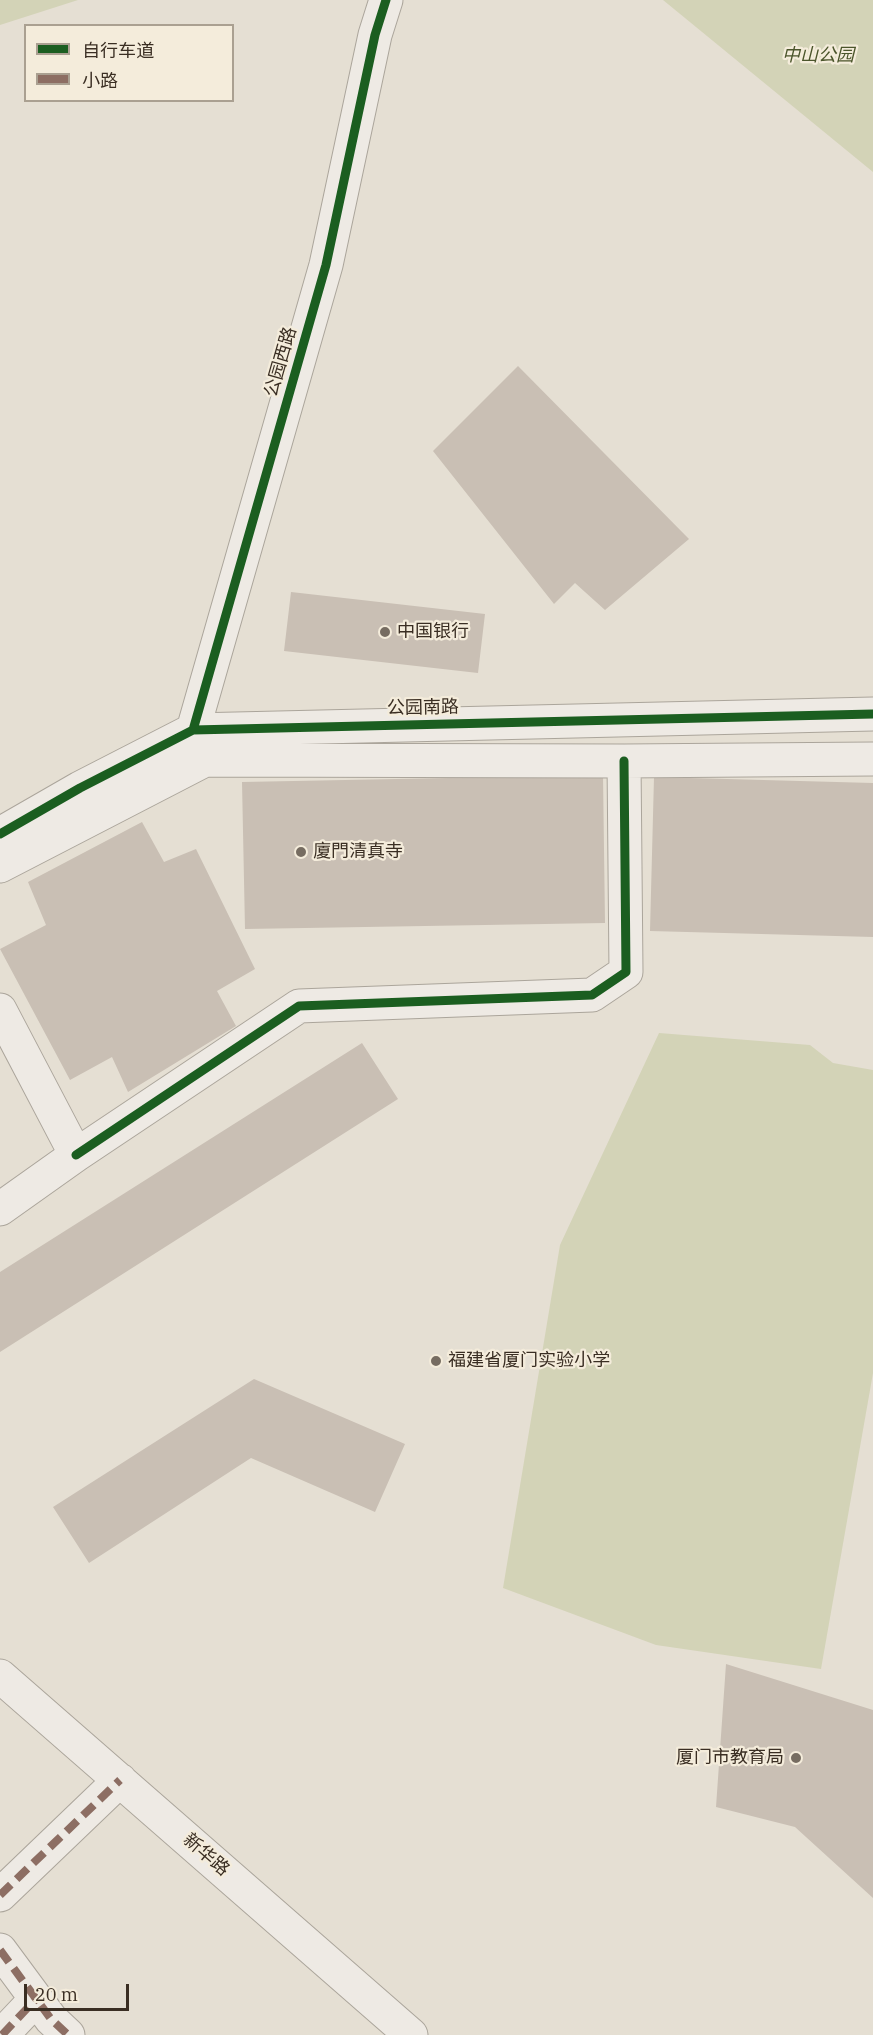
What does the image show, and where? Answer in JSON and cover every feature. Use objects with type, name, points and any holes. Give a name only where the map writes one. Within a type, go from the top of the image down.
[{"type":"street","points":[[362,0],[375,35]]},
{"type":"street","name":"公园西路","points":[[194,730],[326,265],[375,35],[386,0]]},
{"type":"street","name":"公园南路","points":[[0,834],[80,789],[194,730],[873,714]]},
{"type":"street","points":[[0,866],[205,760],[873,759]]},
{"type":"street","points":[[0,1209],[76,1155],[299,1006],[592,995],[626,972],[624,761]]},
{"type":"street","points":[[0,1010],[76,1155]]},
{"type":"street","name":"新华路","points":[[0,1676],[411,2035]]},
{"type":"street","points":[[0,1895],[120,1780]]},
{"type":"street","points":[[0,1950],[51,2019],[68,2035]]},
{"type":"street","points":[[2,2035],[36,1999]]},
{"type":"green space","points":[[0,0],[78,0],[0,25]]},
{"type":"green space","name":"中山公园","points":[[663,0],[873,0],[873,172]]},
{"type":"green space","points":[[659,1033],[810,1045],[833,1063],[873,1070],[873,1373],[821,1669],[656,1645],[503,1588],[560,1245]]},
{"type":"building","points":[[518,366],[689,539],[605,610],[575,583],[554,604],[433,451]]},
{"type":"building","name":"中国银行","points":[[291,592],[485,614],[478,673],[284,651]]},
{"type":"building","points":[[603,775],[605,923],[245,929],[242,782]]},
{"type":"building","points":[[654,777],[873,783],[873,937],[650,931]]},
{"type":"building","points":[[142,822],[164,862],[196,849],[255,969],[217,991],[236,1026],[128,1092],[112,1057],[70,1080],[0,949],[46,925],[28,882]]},
{"type":"building","points":[[362,1043],[398,1099],[0,1352],[0,1272]]},
{"type":"building","points":[[254,1379],[405,1444],[375,1512],[251,1458],[89,1563],[53,1507]]},
{"type":"building","name":"厦门市教育局","points":[[726,1664],[873,1710],[873,1898],[795,1827],[716,1807]]},
{"type":"marked path","points":[[0,1895],[120,1780]]},
{"type":"marked path","points":[[0,1950],[51,2019],[68,2035]]},
{"type":"marked path","points":[[2,2035],[36,1999]]},
{"type":"cycle path","points":[[193,730],[326,265],[375,35],[386,0]]},
{"type":"cycle path","points":[[0,834],[80,788],[193,730],[873,714]]},
{"type":"cycle path","points":[[76,1155],[299,1006],[592,995],[626,972],[624,761]]},
{"type":"place","name":"中国银行","points":[[385,632]]},
{"type":"place","name":"廈門清真寺","points":[[301,852]]},
{"type":"place","name":"福建省厦门实验小学","points":[[436,1361]]},
{"type":"place","name":"厦门市教育局","points":[[796,1758]]}]
